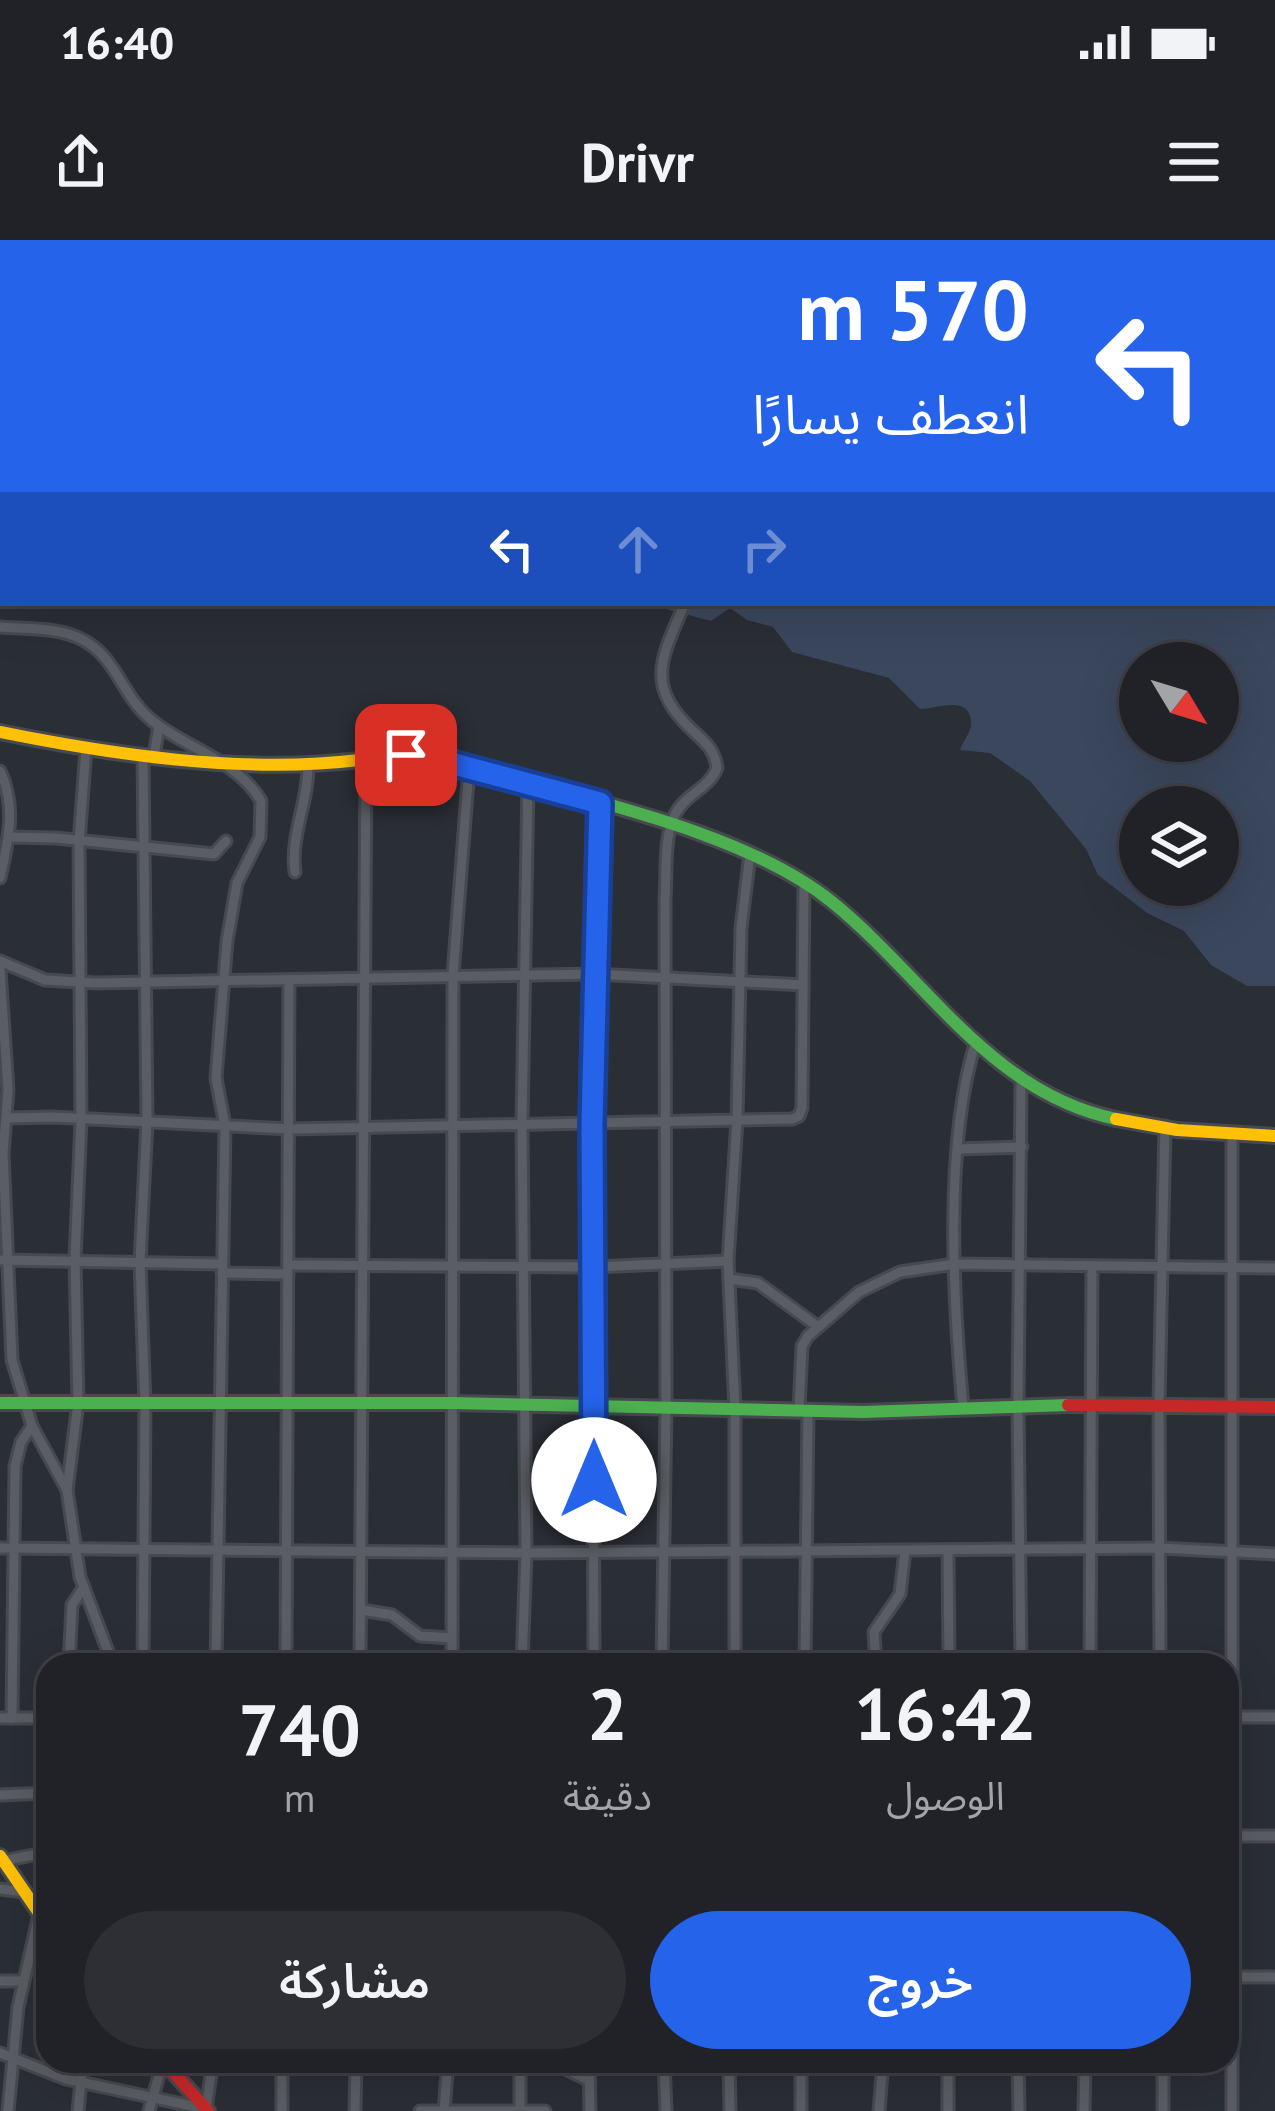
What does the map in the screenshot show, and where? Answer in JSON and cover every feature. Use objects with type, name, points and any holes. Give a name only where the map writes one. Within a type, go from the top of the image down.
[{"type":"street","points":[[662,1653],[665,899],[671,826],[678,809],[709,783],[717,768],[709,745],[671,710],[661,688],[662,663],[684,606]]},
{"type":"street","points":[[0,627],[80,637],[111,662],[138,708],[219,761],[261,801],[260,838],[237,883],[227,941],[217,1078],[225,1126],[216,1653]]},
{"type":"street","points":[[143,1653],[144,846],[148,756],[159,726]]},
{"type":"street","points":[[0,732],[86,749],[219,761],[308,764],[406,755],[600,803],[750,854],[804,881],[873,938],[1021,1081],[1090,1112],[1232,1135],[1275,1136]]},
{"type":"street","points":[[86,749],[79,842],[78,1403],[67,1490],[84,1587],[109,1653]]},
{"type":"street","points":[[360,1653],[366,761]]},
{"type":"street","points":[[295,872],[292,847],[308,764]]},
{"type":"street","points":[[452,1653],[453,975],[469,768]]},
{"type":"street","points":[[0,771],[10,798],[9,837],[0,878]]},
{"type":"street","points":[[522,1653],[526,1553],[522,1123],[528,783]]},
{"type":"street","points":[[594,1653],[592,1124],[600,803]]},
{"type":"street","points":[[9,837],[214,854],[226,841]]},
{"type":"street","points":[[735,1653],[735,1408],[728,1261],[737,1120],[738,979],[750,854]]},
{"type":"street","points":[[6,1118],[290,1129],[799,1116],[804,881]]},
{"type":"street","points":[[67,1490],[32,1426],[12,1360],[4,1260],[5,1005],[0,965],[45,980],[80,983],[595,974],[803,985]]},
{"type":"street","points":[[286,1653],[289,980]]},
{"type":"street","points":[[963,1407],[955,1264],[958,1149],[965,1075],[976,1041]]},
{"type":"street","points":[[1021,1081],[1021,1653]]},
{"type":"street","points":[[1160,1653],[1165,1126]]},
{"type":"street","points":[[1231,1653],[1232,1135]]},
{"type":"street","points":[[958,1149],[1022,1148]]},
{"type":"street","points":[[4,1260],[288,1270],[728,1261]]},
{"type":"street","points":[[806,1653],[802,1346],[817,1326],[859,1292],[910,1269],[955,1264],[1275,1268]]},
{"type":"street","points":[[1090,1653],[1092,1266]]},
{"type":"street","points":[[729,1279],[758,1283],[817,1326]]},
{"type":"street","points":[[0,1403],[452,1403],[804,1411],[1091,1404],[1275,1407]]},
{"type":"street","points":[[6,1718],[16,1456],[32,1426]]},
{"type":"street","points":[[0,1547],[526,1553],[1159,1548],[1275,1554]]},
{"type":"street","points":[[948,1550],[949,1653]]},
{"type":"street","points":[[875,1653],[874,1632],[900,1594],[905,1551]]},
{"type":"street","points":[[70,1653],[73,1605],[84,1587]]},
{"type":"street","points":[[362,1610],[392,1615],[420,1636],[452,1638]]},
{"type":"street","points":[[1239,1717],[1275,1717]]},
{"type":"street","points":[[0,1795],[36,1794]]},
{"type":"street","points":[[1239,1836],[1275,1836]]},
{"type":"street","points":[[36,1854],[1,1858],[36,1911]]},
{"type":"street","points":[[0,1889],[23,1892]]},
{"type":"street","points":[[8,2111],[23,1981],[36,1942]]},
{"type":"street","points":[[1239,1977],[1275,1977]]},
{"type":"street","points":[[0,1982],[23,1981]]},
{"type":"street","points":[[0,2053],[36,2064]]},
{"type":"street","points":[[58,2073],[150,2105],[207,2110]]},
{"type":"street","points":[[78,2111],[82,2073]]},
{"type":"street","points":[[150,2105],[159,2073]]},
{"type":"street","points":[[174,2073],[207,2110]]},
{"type":"street","points":[[207,2110],[212,2073]]},
{"type":"street","points":[[282,2073],[282,2111]]},
{"type":"street","points":[[356,2073],[356,2111]]},
{"type":"street","points":[[444,2110],[447,2073]]},
{"type":"street","points":[[520,2073],[520,2111]]},
{"type":"street","points":[[575,2073],[590,2080]]},
{"type":"street","points":[[590,2073],[590,2111]]},
{"type":"street","points":[[664,2073],[665,2111]]},
{"type":"street","points":[[729,2073],[730,2111]]},
{"type":"street","points":[[801,2073],[801,2111]]},
{"type":"street","points":[[879,2111],[882,2073]]},
{"type":"street","points":[[948,2073],[948,2111]]},
{"type":"street","points":[[1018,2073],[1019,2111]]},
{"type":"street","points":[[1084,2111],[1085,2073]]},
{"type":"street","points":[[1162,2073],[1163,2111]]},
{"type":"street","points":[[1231,2073],[1232,2111]]},
{"type":"street","points":[[420,2111],[545,2111]]},
{"type":"water","points":[[654,606],[1275,606],[1275,986],[1247,986],[1211,965],[1184,931],[1138,906],[1239,906],[1239,786],[1119,786],[1119,891],[1098,875],[1086,849],[1030,781],[990,753],[960,750],[971,726],[965,708],[920,709],[889,678],[792,652],[773,627],[747,620],[730,608],[711,621]]},
{"type":"traffic: fast","points":[[359,760],[386,756],[445,760],[652,817],[768,862],[832,902],[996,1059],[1071,1105],[1116,1119]]},
{"type":"traffic: fast","points":[[0,1403],[452,1403],[863,1412],[1068,1405]]},
{"type":"traffic: slow","points":[[0,732],[179,760],[270,765],[359,760]]},
{"type":"traffic: slow","points":[[1116,1119],[1177,1130],[1275,1136]]},
{"type":"traffic: slow","points":[[0,1856],[36,1908]]},
{"type":"traffic: jam","points":[[1068,1405],[1275,1407]]},
{"type":"traffic: jam","points":[[174,2073],[208,2111]]},
{"type":"route","points":[[406,755],[600,803],[592,1124],[594,1480]]}]
